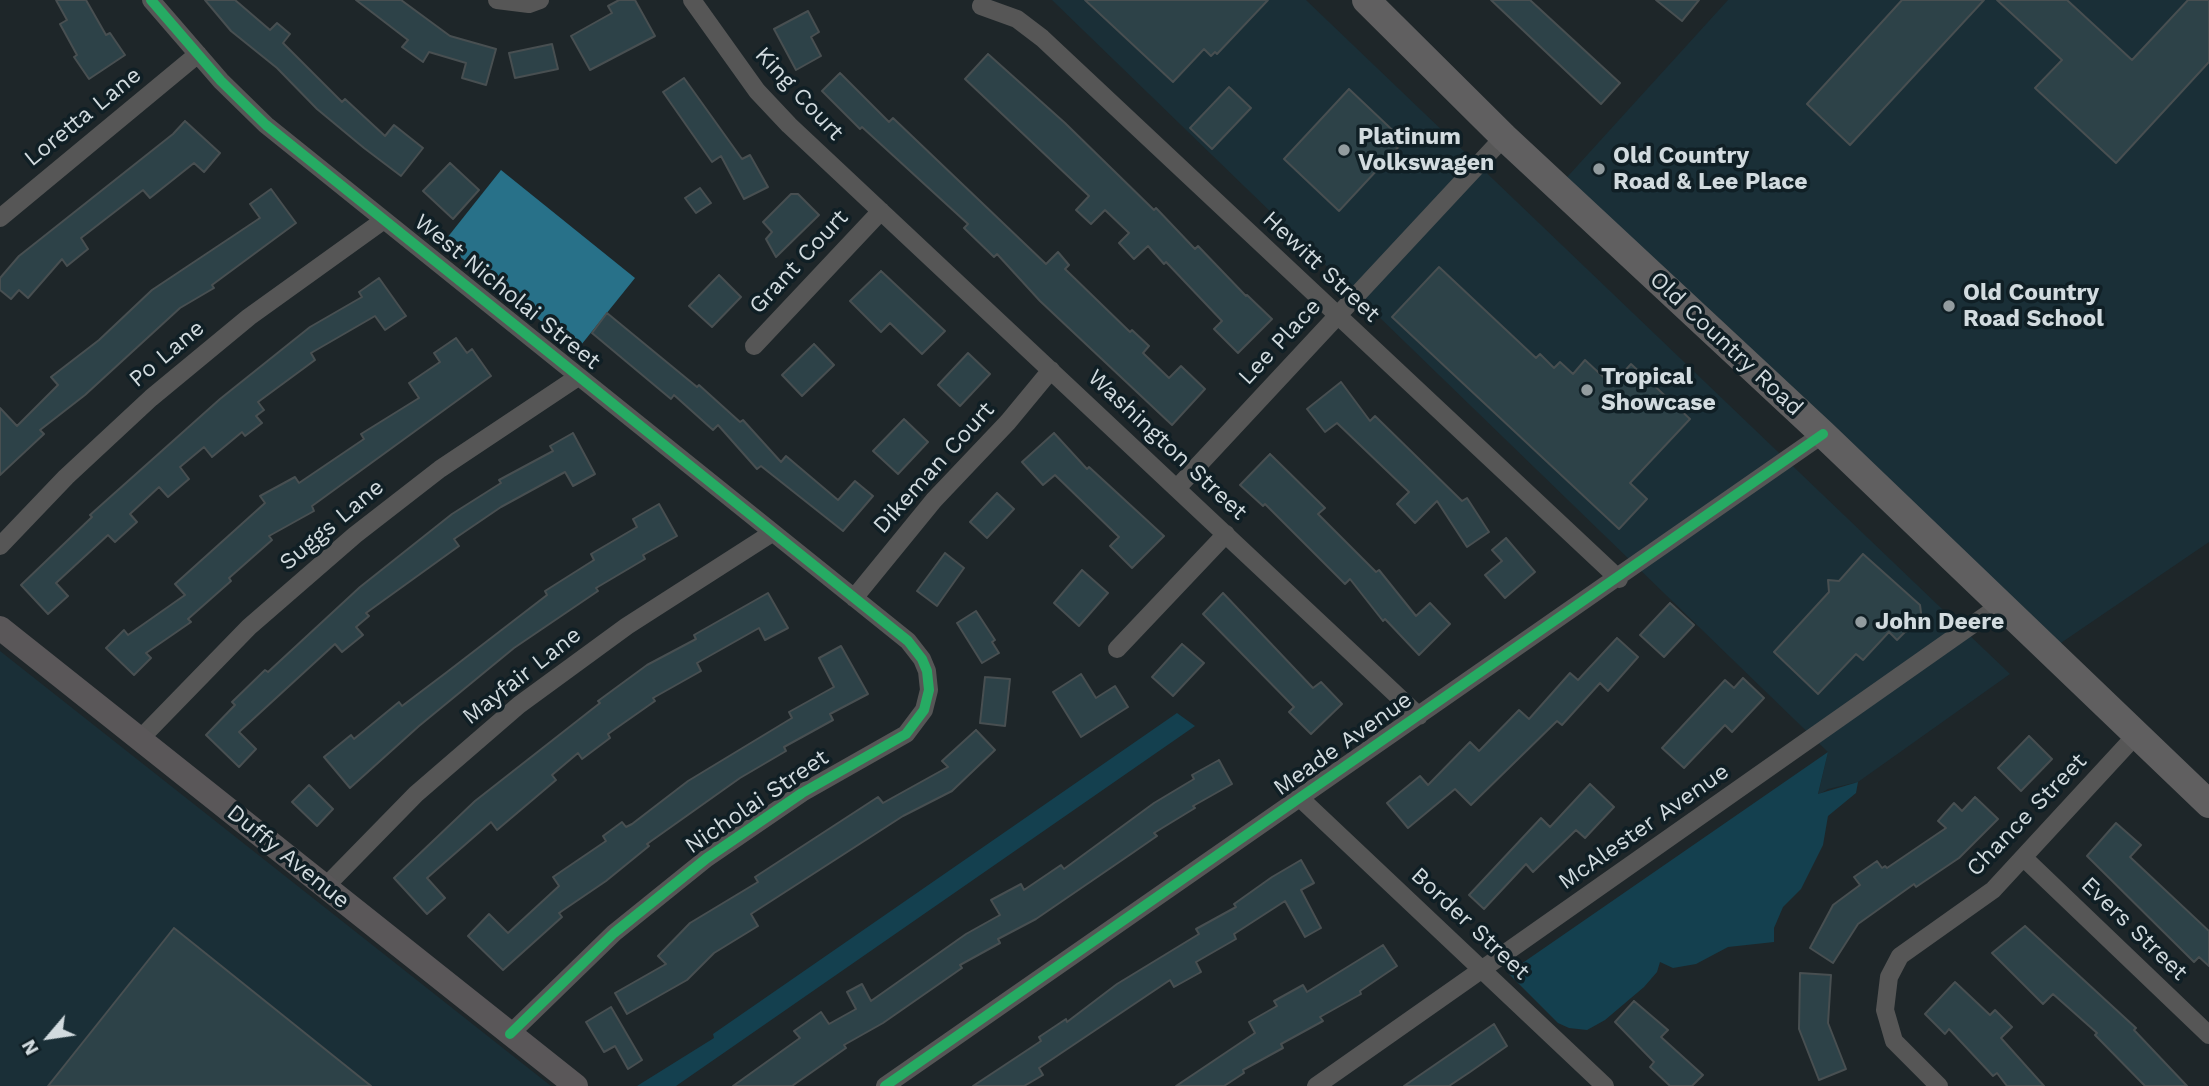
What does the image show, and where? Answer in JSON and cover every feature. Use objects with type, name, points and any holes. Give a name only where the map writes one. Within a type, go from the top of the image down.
[{"type":"main road","name":"Old Country Road","points":[[1371,2],[1504,137],[1823,434],[2209,804]]},
{"type":"street","name":"West Nicholai Street","points":[[151,0],[266,125],[854,598]]},
{"type":"street","points":[[497,0],[520,4],[540,0]]},
{"type":"street","name":"King Court","points":[[692,0],[757,91],[881,211]]},
{"type":"street","name":"Hewitt Street","points":[[981,6],[1017,19],[1042,38],[1619,579]]},
{"type":"street","name":"Loretta Lane","points":[[0,218],[198,54]]},
{"type":"street","name":"Lee Place","points":[[1177,488],[1504,137]]},
{"type":"street","name":"Grant Court","points":[[754,346],[881,211]]},
{"type":"street","name":"Washington Street","points":[[881,211],[1419,716]]},
{"type":"street","name":"Po Lane","points":[[0,546],[66,477],[151,398],[249,317],[384,220]]},
{"type":"street","name":"Dikeman Court","points":[[854,598],[934,499],[1008,422],[1051,370]]},
{"type":"street","name":"Suggs Lane","points":[[140,739],[249,627],[355,535],[440,469],[578,377]]},
{"type":"street","name":"Meade Avenue","points":[[885,1086],[1619,579],[1823,434]]},
{"type":"street","name":"Mayfair Lane","points":[[325,887],[416,794],[519,705],[627,626],[772,533]]},
{"type":"street","points":[[1117,649],[1226,534]]},
{"type":"street","name":"Nicholai Street","points":[[510,1034],[614,933],[706,858],[802,793],[906,734],[914,725],[924,710],[929,690],[922,659],[908,641],[854,598]]},
{"type":"street","name":"McAlester Avenue","points":[[1316,1086],[2000,606]]},
{"type":"street","name":"Duffy Avenue","points":[[0,628],[576,1086]]},
{"type":"street","name":"Chance Street","points":[[1939,1086],[1894,1041],[1885,1010],[1889,977],[1900,957],[1993,890],[2137,734]]},
{"type":"street","name":"Border Street","points":[[1301,799],[1605,1086]]},
{"type":"street","name":"Evers Street","points":[[2024,858],[2209,1035]]},
{"type":"shaded area","points":[[1052,0],[1306,0],[2010,674],[1858,782],[1828,789],[1818,795],[1828,752]]},
{"type":"shaded area","name":"Old Country Road School","points":[[1728,0],[2209,0],[2209,542],[2052,649],[1559,186]]},
{"type":"shaded area","points":[[501,170],[635,278],[577,350],[443,243]]},
{"type":"shaded area","points":[[0,651],[551,1086],[0,1086]]},
{"type":"shaded area","points":[[1177,713],[1195,726],[676,1086],[637,1086],[714,1038],[713,1034]]},
{"type":"shaded area","points":[[1828,752],[1818,794],[1858,782],[1856,793],[1828,816],[1823,845],[1801,889],[1783,907],[1774,928],[1774,942],[1728,947],[1696,964],[1673,968],[1660,962],[1657,972],[1644,987],[1605,1020],[1587,1030],[1569,1028],[1558,1023],[1508,973]]},
{"type":"building","points":[[56,0],[86,0],[106,35],[110,33],[125,55],[89,79],[74,57],[77,55],[60,24],[67,20]]},
{"type":"building","points":[[205,0],[235,0],[270,30],[277,23],[290,34],[283,43],[342,102],[345,99],[385,136],[394,125],[423,148],[401,176],[317,109],[277,68],[231,31]]},
{"type":"building","points":[[356,0],[401,0],[450,36],[496,49],[486,85],[462,78],[466,63],[429,52],[423,62],[402,47],[408,40]]},
{"type":"building","points":[[619,0],[635,0],[655,36],[590,70],[571,36],[612,13],[608,6]]},
{"type":"building","points":[[1085,0],[1268,0],[1217,54],[1215,52],[1211,56],[1204,49],[1173,82]]},
{"type":"building","points":[[1491,0],[1530,0],[1620,83],[1601,104]]},
{"type":"building","points":[[1656,0],[1699,0],[1682,21]]},
{"type":"building","points":[[1902,0],[1984,0],[1850,145],[1807,104]]},
{"type":"building","points":[[1997,0],[2067,0],[2132,60],[2188,0],[2209,0],[2209,62],[2116,163],[2035,88],[2062,60]]},
{"type":"building","points":[[808,11],[819,32],[811,37],[821,56],[796,70],[774,29]]},
{"type":"building","points":[[552,44],[558,69],[515,78],[509,53]]},
{"type":"building","points":[[988,54],[1065,123],[1154,210],[1156,208],[1195,249],[1198,246],[1272,319],[1238,353],[1214,329],[1222,321],[1148,246],[1134,259],[1119,243],[1129,233],[1105,210],[1091,224],[1076,210],[1089,196],[965,79]]},
{"type":"building","points":[[840,73],[889,122],[893,118],[1046,264],[1058,252],[1069,265],[1065,269],[1130,332],[1132,330],[1149,346],[1143,353],[1169,378],[1181,366],[1205,389],[1172,425],[1040,301],[997,254],[994,257],[964,228],[968,224],[862,127],[860,129],[822,91]]},
{"type":"building","points":[[684,78],[742,159],[750,155],[768,187],[744,199],[721,156],[712,162],[663,92]]},
{"type":"building","points":[[1229,87],[1251,108],[1212,149],[1190,128]]},
{"type":"building","name":"Platinum Volkswagen","points":[[1349,89],[1404,141],[1339,211],[1284,159]]},
{"type":"building","points":[[185,121],[220,153],[204,172],[194,163],[150,198],[143,190],[81,238],[88,249],[67,266],[62,259],[28,298],[19,290],[11,299],[0,290],[0,278],[19,256],[173,134]]},
{"type":"building","points":[[450,163],[479,190],[453,219],[423,191]]},
{"type":"building","points":[[700,188],[711,203],[696,213],[685,198]]},
{"type":"building","points":[[271,189],[296,223],[212,285],[214,288],[180,308],[85,395],[40,430],[44,434],[0,475],[0,408],[17,426],[58,385],[51,377],[99,340],[152,290],[260,218],[250,204]]},
{"type":"building","points":[[791,194],[798,194],[819,215],[776,257],[766,239],[772,232],[763,222]]},
{"type":"building","points":[[1439,267],[1536,358],[1540,354],[1554,368],[1560,362],[1573,374],[1585,360],[1612,385],[1631,364],[1690,419],[1630,483],[1647,499],[1619,529],[1392,317]]},
{"type":"building","points":[[881,271],[945,331],[922,354],[890,323],[881,332],[850,301]]},
{"type":"building","points":[[719,275],[741,297],[712,327],[689,306]]},
{"type":"building","points":[[379,278],[406,316],[385,330],[375,316],[311,353],[315,360],[258,402],[264,410],[256,416],[262,423],[245,436],[242,432],[212,457],[204,447],[180,467],[189,479],[168,497],[159,487],[130,514],[137,522],[115,542],[108,535],[56,583],[68,596],[48,614],[21,585],[92,517],[90,515],[220,399],[310,327],[362,297],[359,292]]},
{"type":"building","points":[[607,313],[697,387],[699,385],[740,422],[743,420],[781,462],[786,456],[838,500],[855,481],[873,496],[843,531],[761,466],[757,469],[718,425],[713,430],[674,395],[671,399],[592,333]]},
{"type":"building","points":[[456,338],[467,353],[472,349],[491,376],[312,506],[314,511],[269,536],[272,540],[188,619],[191,622],[146,653],[151,658],[134,675],[106,648],[124,630],[128,635],[185,595],[175,584],[265,503],[260,496],[295,477],[299,483],[364,439],[361,434],[419,398],[409,383],[440,362],[434,353]]},
{"type":"building","points":[[814,344],[834,365],[802,396],[782,375]]},
{"type":"building","points":[[968,353],[990,374],[960,406],[938,385]]},
{"type":"building","points":[[1341,382],[1370,421],[1375,416],[1462,501],[1467,498],[1489,532],[1467,547],[1437,501],[1415,523],[1397,504],[1409,492],[1337,423],[1325,432],[1307,409]]},
{"type":"building","points":[[904,419],[928,442],[898,474],[873,451]]},
{"type":"building","points":[[573,433],[595,474],[573,486],[565,472],[501,507],[454,539],[459,546],[366,613],[369,616],[356,627],[363,635],[342,652],[335,644],[239,732],[256,749],[239,767],[206,735],[235,705],[232,702],[265,670],[268,672],[360,587],[452,514],[501,483],[499,480],[553,451],[550,446]]},
{"type":"building","points":[[1054,433],[1087,469],[1089,467],[1164,536],[1132,568],[1110,546],[1119,537],[1055,475],[1043,485],[1022,462]]},
{"type":"building","points":[[1270,454],[1325,508],[1318,514],[1376,572],[1379,570],[1416,616],[1430,603],[1450,624],[1419,655],[1385,619],[1383,621],[1350,579],[1345,584],[1265,504],[1263,506],[1240,485]]},
{"type":"building","points":[[997,493],[1014,509],[987,538],[970,522]]},
{"type":"building","points":[[659,504],[677,536],[643,555],[645,559],[596,588],[598,591],[514,648],[419,726],[350,788],[324,757],[351,735],[354,739],[399,702],[402,706],[547,595],[545,591],[594,560],[591,554],[637,527],[633,519]]},
{"type":"building","points":[[1506,538],[1535,572],[1505,598],[1485,575],[1502,561],[1492,550]]},
{"type":"building","points":[[945,553],[964,568],[937,606],[917,591]]},
{"type":"building","name":"John Deere","points":[[1863,554],[1920,605],[1922,620],[1918,627],[1905,632],[1897,640],[1889,632],[1863,660],[1856,654],[1818,694],[1774,652],[1829,592],[1828,580],[1839,581]]},
{"type":"building","points":[[1082,570],[1108,593],[1079,626],[1054,603]]},
{"type":"building","points":[[768,593],[788,628],[765,640],[759,628],[697,663],[701,671],[653,698],[655,701],[608,734],[610,738],[582,759],[578,753],[552,775],[556,780],[497,830],[491,822],[427,878],[445,898],[427,914],[394,878],[475,801],[600,703],[598,701],[647,665],[696,639],[694,635]]},
{"type":"building","points":[[1223,593],[1313,688],[1321,682],[1342,704],[1311,734],[1289,712],[1294,707],[1203,614]]},
{"type":"building","points":[[1670,603],[1694,625],[1664,657],[1640,635]]},
{"type":"building","points":[[976,611],[995,640],[992,642],[999,653],[982,663],[957,623]]},
{"type":"building","points":[[1617,638],[1638,657],[1608,691],[1600,683],[1562,725],[1557,721],[1471,805],[1455,789],[1408,828],[1387,803],[1420,776],[1428,785],[1470,742],[1479,751],[1519,710],[1529,719],[1570,673],[1578,680]]},
{"type":"building","points":[[1182,644],[1204,663],[1173,696],[1152,677]]},
{"type":"building","points":[[841,646],[868,694],[830,714],[833,720],[784,747],[786,751],[740,778],[647,844],[649,846],[606,881],[559,913],[562,917],[503,970],[468,936],[489,914],[508,933],[559,886],[553,877],[606,841],[603,836],[622,822],[626,827],[632,824],[688,781],[792,718],[789,712],[834,687],[819,658]]},
{"type":"building","points":[[1081,674],[1096,698],[1115,686],[1128,707],[1081,737],[1053,692]]},
{"type":"building","points":[[985,677],[1010,679],[1005,726],[980,723]]},
{"type":"building","points":[[1743,678],[1764,698],[1732,732],[1725,725],[1684,768],[1662,748],[1725,680],[1734,688]]},
{"type":"building","points":[[976,730],[995,750],[952,791],[903,816],[751,914],[758,926],[714,953],[687,980],[627,1014],[615,993],[666,964],[658,956],[690,923],[758,882],[755,877],[878,797],[883,803],[948,767],[942,761]]},
{"type":"building","points":[[2029,736],[2052,759],[2021,791],[1998,768]]},
{"type":"building","points":[[1219,760],[1232,784],[1193,806],[1195,808],[1154,833],[1157,836],[1036,919],[998,939],[1000,943],[960,965],[962,968],[883,1023],[844,1045],[846,1048],[792,1086],[733,1086],[800,1038],[794,1031],[821,1012],[829,1024],[856,1009],[847,992],[862,984],[871,1001],[966,934],[1000,915],[991,900],[1021,884],[1024,890],[1061,865],[1064,869],[1154,803],[1194,779],[1192,775]]},
{"type":"building","points":[[1590,784],[1614,807],[1585,838],[1576,830],[1533,872],[1526,864],[1484,909],[1469,895],[1541,818],[1550,827]]},
{"type":"building","points":[[309,785],[333,809],[317,826],[292,802]]},
{"type":"building","points":[[1975,797],[1998,819],[1959,858],[1916,887],[1914,884],[1858,924],[1833,963],[1810,948],[1833,905],[1860,885],[1854,877],[1877,861],[1882,868],[1887,868],[1946,828],[1938,821],[1954,803],[1962,811]]},
{"type":"building","points":[[2116,823],[2141,845],[2130,857],[2209,931],[2209,966],[2199,957],[2194,962],[2087,856]]},
{"type":"building","points":[[1301,860],[1314,883],[1301,890],[1321,928],[1305,937],[1285,901],[1234,934],[1236,939],[1196,962],[1201,972],[1174,987],[1170,980],[1039,1068],[1043,1075],[1024,1086],[973,1086],[1041,1041],[1039,1037],[1066,1019],[1067,1022],[1117,984],[1199,934],[1196,929],[1236,907],[1234,904]]},
{"type":"building","points":[[2025,926],[2136,1028],[2134,1030],[2187,1086],[2145,1086],[2095,1035],[2097,1033],[2053,994],[2043,1004],[1992,953]]},
{"type":"building","points":[[174,928],[371,1086],[48,1086]]},
{"type":"building","points":[[1383,945],[1397,966],[1360,991],[1361,994],[1320,1017],[1323,1021],[1281,1044],[1283,1048],[1243,1070],[1244,1073],[1224,1086],[1176,1086],[1255,1033],[1249,1022],[1277,1006],[1274,1001],[1303,985],[1307,992]]},
{"type":"building","points":[[1800,973],[1831,975],[1828,1023],[1846,1069],[1819,1080],[1799,1029]]},
{"type":"building","points":[[1955,982],[1990,1015],[1995,1010],[2012,1027],[2001,1038],[2044,1086],[2007,1086],[1997,1073],[1993,1076],[1949,1029],[1945,1034],[1925,1014]]},
{"type":"building","points":[[1634,1001],[1668,1030],[1661,1037],[1703,1075],[1692,1086],[1670,1086],[1650,1067],[1654,1062],[1615,1022]]},
{"type":"building","points":[[611,1007],[642,1060],[628,1069],[615,1046],[604,1052],[586,1022]]},
{"type":"building","points":[[1494,1024],[1507,1046],[1470,1072],[1449,1086],[1404,1086]]},
{"type":"cycle path","points":[[151,0],[221,81],[266,125],[908,641],[922,659],[927,671],[929,690],[924,710],[906,734],[802,793],[707,858],[614,933],[510,1034]]},
{"type":"cycle path","points":[[885,1086],[1823,434]]},
{"type":"place","name":"Platinum Volkswagen","points":[[1344,150]]},
{"type":"place","name":"Old Country Road & Lee Place","points":[[1599,169]]},
{"type":"place","name":"Old Country Road School","points":[[1949,306]]},
{"type":"place","name":"Tropical Showcase","points":[[1587,390]]},
{"type":"place","name":"John Deere","points":[[1861,622]]}]
